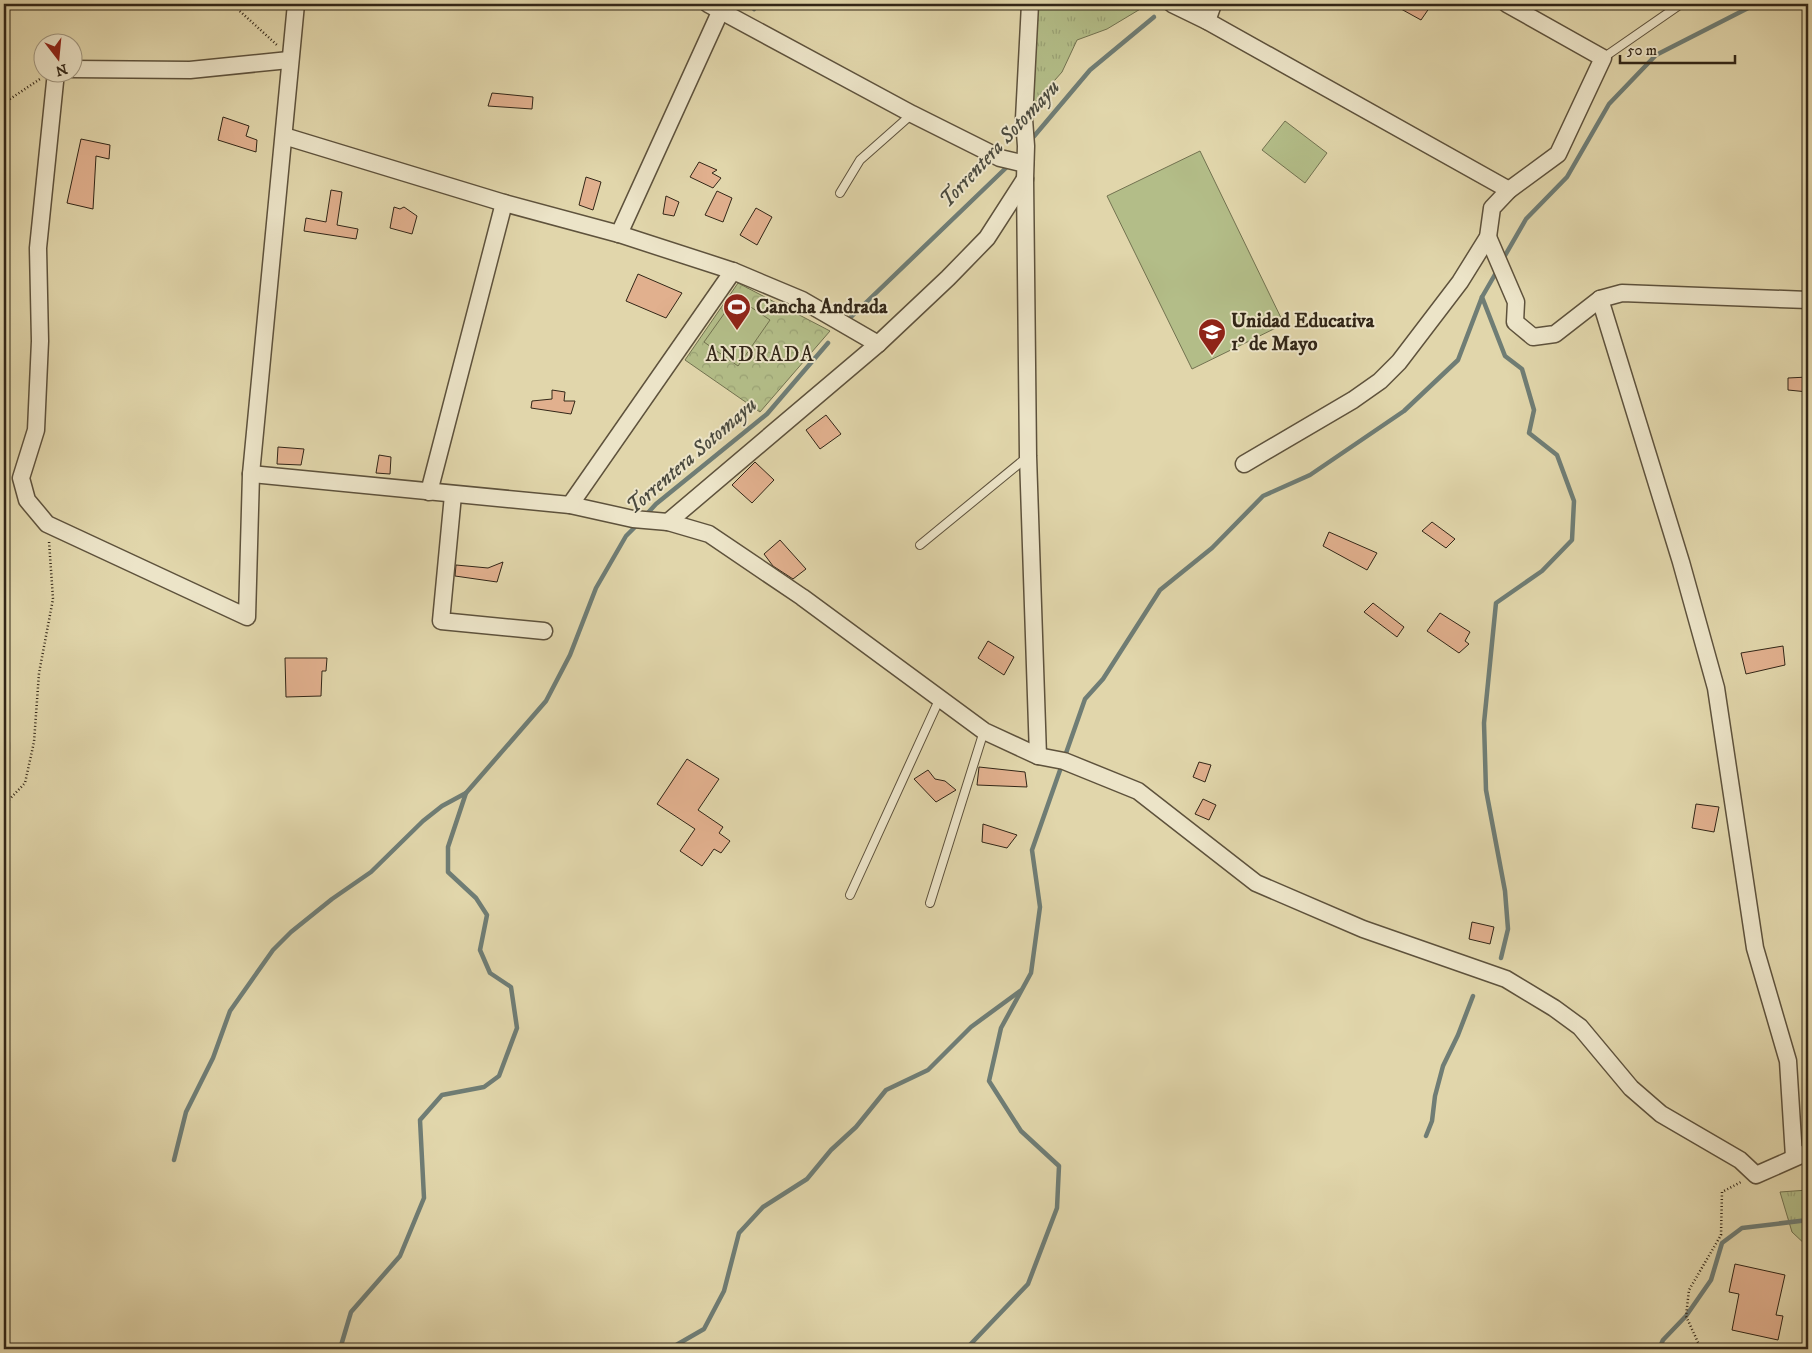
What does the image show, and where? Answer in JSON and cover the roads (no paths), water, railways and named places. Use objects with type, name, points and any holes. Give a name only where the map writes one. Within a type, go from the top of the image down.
[{"type":"street","points":[[49,82],[38,248],[40,340],[36,430],[21,478],[27,500],[47,524],[247,617],[251,474],[284,136],[289,60],[296,4]]},
{"type":"street","points":[[1030,4],[1024,119],[1028,456],[1038,756]]},
{"type":"street","points":[[1172,4],[1207,21],[1509,190]]},
{"type":"street","points":[[1207,21],[1214,4]]},
{"type":"street","points":[[1244,464],[1353,400],[1380,381],[1399,362],[1433,319],[1488,237],[1492,208],[1509,190],[1558,154],[1603,58],[1507,4]]},
{"type":"street","points":[[618,234],[715,7],[912,114],[1025,172]]},
{"type":"street","points":[[82,68],[190,70],[289,60]]},
{"type":"street","points":[[284,136],[504,203],[618,234],[733,271],[802,300],[878,344]]},
{"type":"street","points":[[660,522],[878,344],[948,278],[987,238],[1025,172]]},
{"type":"street","points":[[429,492],[504,203]]},
{"type":"street","points":[[1488,237],[1516,302],[1515,322],[1533,337],[1555,334],[1600,299],[1622,293],[1808,300]]},
{"type":"street","points":[[570,505],[733,271]]},
{"type":"street","points":[[251,474],[570,505],[633,519],[660,522],[710,534],[802,597],[939,700],[984,731],[1038,756],[1064,761],[1138,791],[1256,883],[1363,930],[1506,979],[1554,1008],[1580,1027],[1630,1088],[1661,1114],[1740,1160],[1756,1175],[1801,1154],[1788,1061],[1755,948],[1716,688],[1681,562],[1600,299]]},
{"type":"street","points":[[453,495],[441,621],[544,631]]},
{"type":"lane","points":[[1603,58],[1681,4]]},
{"type":"lane","points":[[840,193],[860,160],[912,114]]},
{"type":"lane","points":[[920,545],[1028,456]]},
{"type":"lane","points":[[850,895],[939,700]]},
{"type":"lane","points":[[930,903],[984,731]]},
{"type":"waterway","points":[[754,9],[758,4]]},
{"type":"waterway","points":[[1503,259],[1526,219],[1567,177],[1609,104],[1656,55],[1756,4]]},
{"type":"waterway","name":"Torrentera Sotomayu","points":[[1030,141],[1090,70],[1154,17]]},
{"type":"waterway","name":"Torrentera Sotomayu","points":[[851,317],[1010,164]]},
{"type":"waterway","points":[[966,1349],[1028,1284],[1057,1208],[1059,1166],[1021,1131],[989,1081],[1001,1028],[1031,973],[1040,907],[1032,850],[1085,699],[1103,679],[1160,590],[1212,548],[1263,496],[1310,475],[1404,411],[1458,360],[1482,297],[1497,271]]},
{"type":"waterway","points":[[1482,297],[1505,356],[1522,369],[1534,410],[1529,433],[1557,455],[1574,501],[1572,540],[1542,571],[1496,603],[1484,723],[1486,790],[1505,891],[1508,929],[1501,958]]},
{"type":"waterway","name":"Torrentera Sotomayu","points":[[645,516],[656,504],[767,414],[828,343]]},
{"type":"waterway","name":"Torrentera Sotomayu","points":[[340,1349],[351,1312],[400,1256],[424,1198],[420,1120],[442,1095],[484,1087],[499,1076],[517,1028],[511,987],[490,973],[480,950],[487,915],[476,898],[448,872],[448,847],[466,793],[546,701],[570,655],[596,588],[626,536],[638,524]]},
{"type":"waterway","points":[[174,1160],[186,1112],[213,1058],[230,1011],[273,950],[291,932],[332,899],[371,872],[423,821],[442,806],[466,793]]},
{"type":"waterway","points":[[671,1348],[704,1329],[724,1291],[739,1233],[763,1207],[807,1179],[831,1150],[856,1127],[886,1090],[928,1070],[971,1027],[1020,991]]},
{"type":"waterway","points":[[1426,1136],[1432,1121],[1435,1096],[1443,1066],[1458,1035],[1473,996]]},
{"type":"waterway","points":[[1659,1349],[1663,1340],[1686,1316],[1711,1280],[1722,1243],[1742,1228],[1808,1220]]},
{"type":"place","name":"Cancha Andrada","points":[[737,331]]},
{"type":"place","name":"Unidad Educativa 1° de Mayo","points":[[1212,356]]},
{"type":"district","name":"ANDRADA","points":[[760,355]]}]
